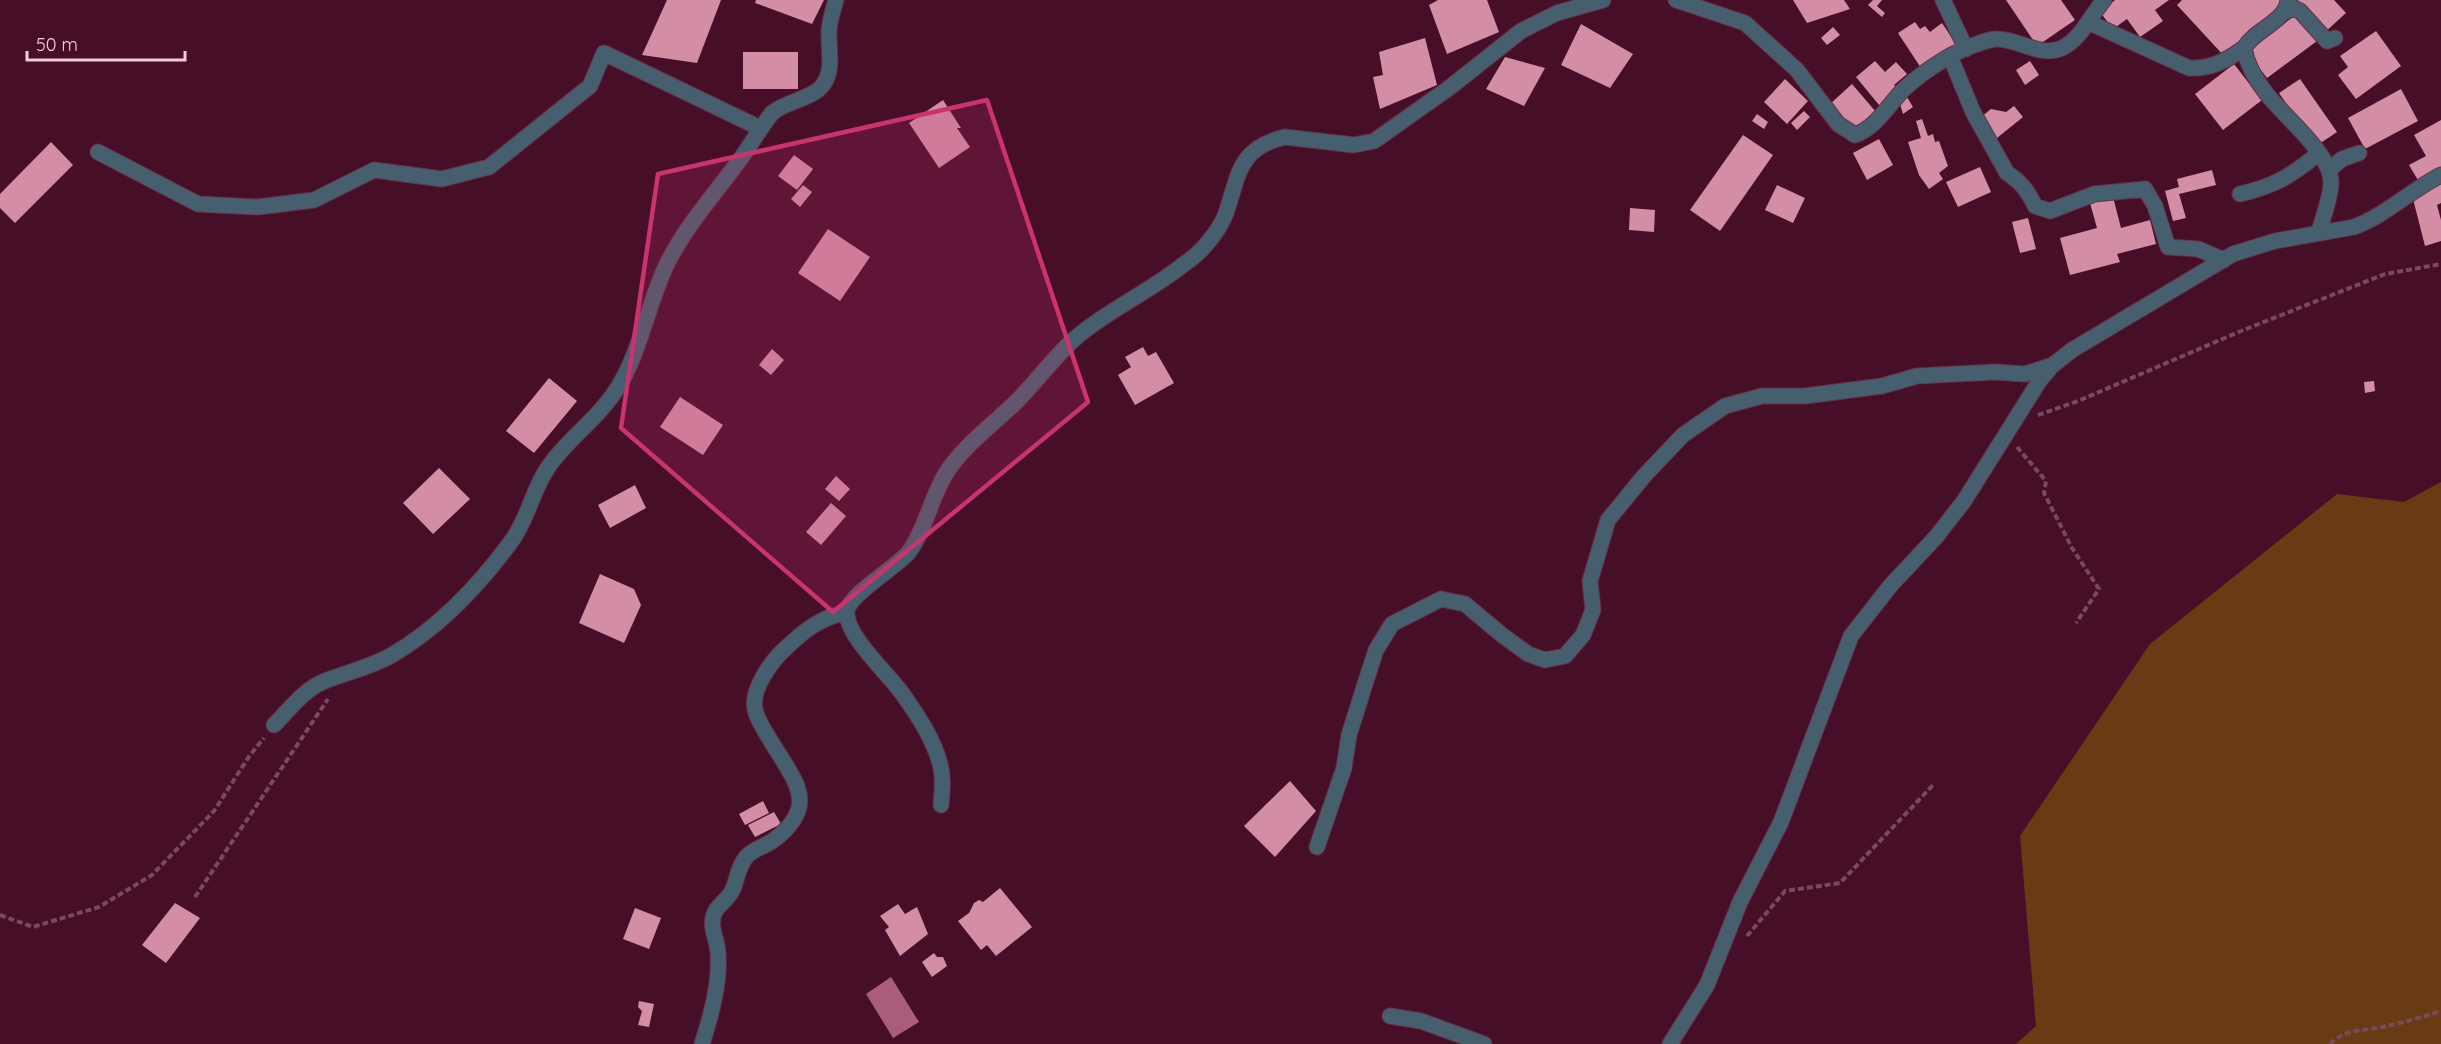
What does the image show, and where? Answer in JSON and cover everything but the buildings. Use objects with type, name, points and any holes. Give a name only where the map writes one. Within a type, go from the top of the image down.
[{"type":"street","points":[[274,725],[300,697],[323,681],[378,663],[425,632],[465,595],[513,538],[529,509],[539,481],[550,464],[597,416],[621,383],[667,264],[685,233],[772,113],[782,105],[815,92],[826,81],[830,63],[829,30],[836,0]]},
{"type":"street","points":[[941,805],[943,784],[936,750],[904,695],[854,632],[846,613],[848,606],[860,592],[908,553],[926,521],[943,479],[970,445],[1017,401],[1073,341],[1197,255],[1225,215],[1237,173],[1254,150],[1274,139],[1285,137],[1354,145],[1374,141],[1449,88],[1521,31],[1557,13],[1603,0]]},
{"type":"street","points":[[1676,0],[1745,23],[1797,70],[1838,124],[1855,135],[1878,121],[1904,90],[1921,75],[1950,56],[1995,39],[2036,50],[2052,51],[2063,48],[2074,40],[2104,0]]},
{"type":"street","points":[[1943,0],[1966,50]]},
{"type":"street","points":[[2088,22],[2188,68],[2219,64],[2244,48],[2248,40],[2287,6],[2300,12],[2327,41],[2335,38]]},
{"type":"street","points":[[2244,48],[2251,71],[2266,93],[2319,153],[2329,170],[2330,191],[2319,232]]},
{"type":"street","points":[[98,152],[198,204],[258,207],[314,200],[374,170],[442,179],[489,167],[590,86],[603,53],[760,128]]},
{"type":"street","points":[[1950,56],[1973,112],[2007,173],[2029,192],[2035,206],[2050,211],[2094,194],[2145,189],[2156,206],[2168,247],[2198,249],[2224,260]]},
{"type":"street","points":[[2240,194],[2260,189],[2291,176],[2319,153]]},
{"type":"street","points":[[2329,170],[2342,159],[2359,153]]},
{"type":"street","points":[[1670,1044],[1707,986],[1740,902],[1781,822],[1851,636],[1891,585],[1936,537],[1964,501],[2030,396],[2053,365],[2072,350],[2224,260],[2252,247],[2319,232],[2354,227],[2366,222],[2441,175]]},
{"type":"street","points":[[1317,847],[1344,768],[1349,735],[1368,673],[1376,650],[1392,624],[1441,599],[1465,604],[1528,654],[1545,660],[1565,656],[1583,635],[1593,610],[1590,581],[1608,520],[1644,476],[1683,435],[1725,406],[1762,396],[1805,396],[1882,386],[1917,376],[1995,372],[2025,374],[2053,365]]},
{"type":"street","points":[[702,1044],[715,994],[718,966],[718,947],[712,920],[733,889],[738,871],[745,858],[780,835],[794,820],[799,807],[798,786],[756,713],[756,695],[778,654],[828,617],[846,613]]},
{"type":"street","points":[[1390,1016],[1421,1021],[1484,1044]]},
{"type":"path","points":[[2076,623],[2099,589],[2072,548],[2044,493],[2046,481],[2024,453],[2010,430],[2241,331],[2385,274],[2441,264]]},
{"type":"path","points":[[195,897],[329,699],[323,681]]},
{"type":"path","points":[[0,915],[33,927],[99,908],[152,875],[214,811],[250,755],[274,725]]},
{"type":"path","points":[[1746,937],[1785,891],[1840,883],[1934,784]]},
{"type":"path","points":[[2330,1044],[2337,1037],[2360,1029],[2392,1025],[2441,1011]]},
{"type":"highlighted area","points":[[987,100],[1088,402],[833,612],[621,428],[658,174]]},
{"type":"shaded area","points":[[2441,482],[2441,1044],[2016,1044],[2036,1026],[2020,836],[2150,644],[2337,494],[2404,502]]},
{"type":"shaded area","points":[[891,977],[919,1022],[893,1038],[866,994]]}]
